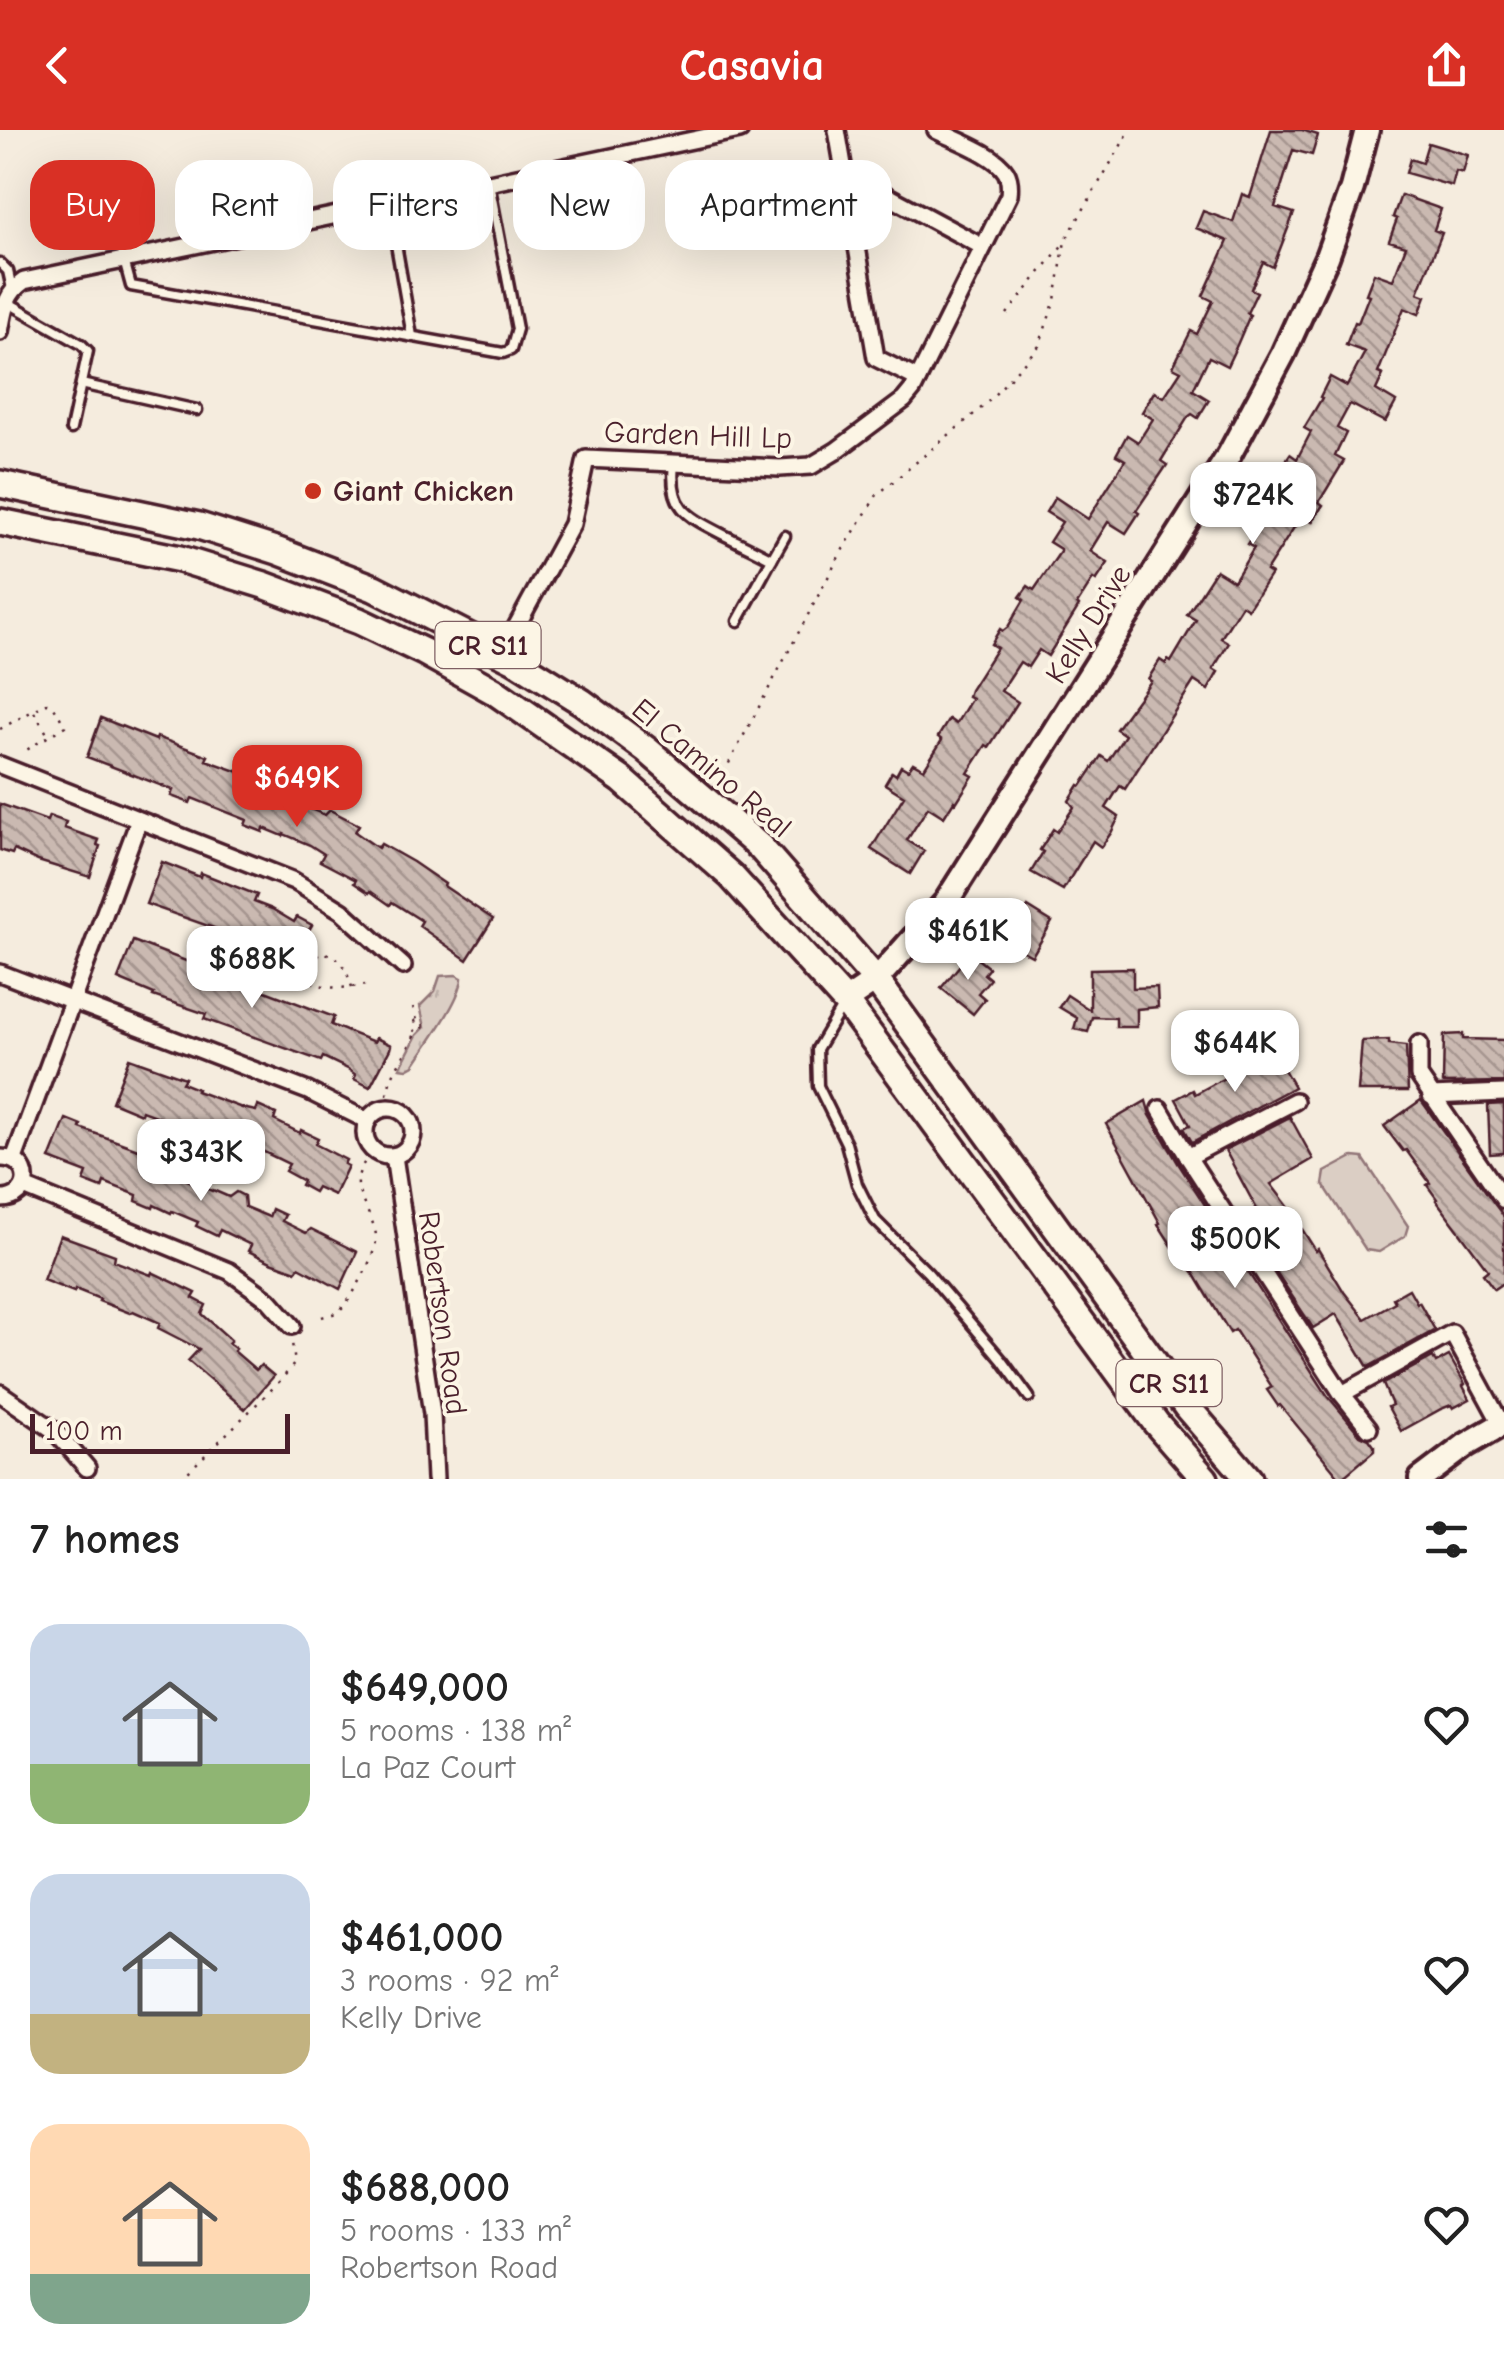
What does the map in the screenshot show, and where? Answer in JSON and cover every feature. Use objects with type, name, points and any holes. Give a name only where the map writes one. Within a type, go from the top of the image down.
[{"type":"main road","name":"El Camino Real","points":[[0,484],[199,526],[374,588],[502,653],[582,702],[647,750],[760,847],[876,980],[1186,1406],[1249,1479]]},
{"type":"main road","name":"CR S11","points":[[0,522],[180,558],[359,621],[494,691],[622,780],[730,876],[845,1001],[1156,1423],[1205,1479]]},
{"type":"street","points":[[493,182],[740,130]]},
{"type":"street","points":[[836,130],[842,160]]},
{"type":"street","name":"Garden Hill Lp","points":[[502,653],[572,524],[586,459],[811,466],[904,400],[1009,195],[1005,170],[936,130]]},
{"type":"street","name":"Kelly Drive","points":[[845,1001],[876,980],[946,902],[1229,455],[1283,354],[1326,256],[1352,188],[1367,130]]},
{"type":"street","points":[[892,199],[983,248]]},
{"type":"street","points":[[0,332],[9,296],[24,281],[333,216]]},
{"type":"street","points":[[857,250],[876,358],[918,379]]},
{"type":"street","points":[[0,764],[294,880],[342,911],[403,966]]},
{"type":"street","points":[[0,1200],[17,1196],[24,1187],[24,1170],[7,1159],[74,1000],[139,820]]},
{"type":"street","points":[[0,973],[308,1091],[368,1122]]},
{"type":"street","points":[[1419,1044],[1419,1076],[1504,1200]]},
{"type":"street","points":[[1431,1096],[1504,1093]]},
{"type":"street","points":[[1188,1158],[1295,1100]]},
{"type":"street","points":[[390,1108],[398,1110],[412,1126],[411,1142],[394,1156],[372,1148],[365,1134],[375,1113],[390,1108]]},
{"type":"street","points":[[1160,1109],[1342,1394],[1369,1428]]},
{"type":"street","name":"Robertson Road","points":[[394,1156],[432,1414],[435,1479]]},
{"type":"street","points":[[24,1187],[229,1272],[269,1300],[292,1326]]},
{"type":"street","points":[[1342,1394],[1452,1333],[1503,1424],[1466,1445],[1421,1479]]},
{"type":"street","points":[[0,1393],[54,1431],[87,1468]]},
{"type":"lane","points":[[124,260],[130,286],[503,353],[511,350],[517,329],[493,204]]},
{"type":"lane","points":[[397,250],[412,336]]},
{"type":"lane","points":[[0,264],[8,270],[9,296],[88,351],[71,429]]},
{"type":"lane","points":[[81,384],[196,410]]},
{"type":"lane","points":[[674,463],[675,497],[688,517],[772,559]]},
{"type":"lane","points":[[738,621],[785,536]]},
{"type":"lane","points":[[845,1001],[817,1049],[818,1086],[846,1144],[857,1184],[875,1220],[928,1273],[1029,1397]]},
{"type":"path","points":[[1007,314],[1065,242],[1130,130]]},
{"type":"path","points":[[708,800],[842,551],[877,495],[986,404],[1038,346],[1054,300],[1065,242]]},
{"type":"path","points":[[0,729],[47,703],[53,704],[66,726],[25,751]]},
{"type":"path","points":[[33,711],[48,736]]},
{"type":"path","points":[[352,987],[334,955],[318,954],[311,961],[308,972],[314,983],[336,988],[352,987],[365,985]]},
{"type":"path","points":[[413,1007],[423,1026],[416,1031]]},
{"type":"path","points":[[416,1031],[412,1025],[417,1020]]},
{"type":"path","points":[[387,1095],[416,1031]]},
{"type":"path","points":[[322,1317],[339,1311],[346,1303],[377,1240],[358,1190],[366,1159]]},
{"type":"path","points":[[180,1479],[295,1363],[292,1326]]},
{"type":"green space","points":[[440,976],[462,978],[460,987],[442,1022],[414,1065],[400,1068],[425,1027],[420,1006],[435,991]]},
{"type":"green space","points":[[1353,1157],[1363,1158],[1408,1226],[1405,1236],[1379,1252],[1366,1250],[1323,1184],[1325,1172]]},
{"type":"building","points":[[1271,130],[1302,130],[1318,135],[1312,155],[1293,150],[1275,207],[1294,213],[1273,267],[1263,262],[1251,289],[1257,292],[1247,313],[1250,315],[1227,366],[1209,357],[1193,390],[1209,400],[1198,418],[1192,414],[1188,417],[1161,461],[1167,465],[1126,533],[1108,522],[1090,551],[1108,563],[1096,581],[1093,579],[1048,656],[1039,650],[1028,667],[1020,662],[1001,691],[1018,702],[968,773],[973,776],[956,803],[944,817],[928,807],[907,840],[924,851],[910,874],[871,849],[904,796],[885,784],[901,766],[908,770],[913,763],[924,769],[942,740],[938,737],[949,719],[956,724],[972,698],[968,696],[970,690],[997,648],[991,644],[1000,629],[1008,627],[1024,600],[1020,597],[1028,586],[1034,590],[1060,552],[1049,542],[1062,522],[1046,512],[1055,497],[1088,519],[1125,460],[1116,455],[1127,435],[1138,442],[1153,419],[1142,412],[1154,392],[1164,397],[1181,371],[1173,367],[1191,331],[1197,334],[1213,301],[1203,296],[1228,241],[1196,228],[1203,211],[1233,222],[1242,194],[1250,197]]},
{"type":"building","points":[[1428,143],[1468,155],[1463,173],[1456,171],[1452,186],[1406,173],[1410,159],[1422,163]]},
{"type":"building","points":[[1401,195],[1441,209],[1434,230],[1442,233],[1418,293],[1426,296],[1419,314],[1404,308],[1378,373],[1383,375],[1376,390],[1396,402],[1385,422],[1350,404],[1337,428],[1346,433],[1335,456],[1344,461],[1319,502],[1323,505],[1312,522],[1302,515],[1266,571],[1271,574],[1248,609],[1242,605],[1221,638],[1229,643],[1213,669],[1218,672],[1208,690],[1194,681],[1125,789],[1120,786],[1106,808],[1119,817],[1111,833],[1101,847],[1093,841],[1063,890],[1031,872],[1043,852],[1040,850],[1074,807],[1069,801],[1079,785],[1101,756],[1108,761],[1125,735],[1116,729],[1151,681],[1148,679],[1160,660],[1171,662],[1196,620],[1187,615],[1216,570],[1234,581],[1254,548],[1247,544],[1258,527],[1249,522],[1290,454],[1297,459],[1311,432],[1304,428],[1330,377],[1347,386],[1365,352],[1346,345],[1369,295],[1366,294],[1374,273],[1393,280],[1406,246],[1389,241]]},
{"type":"building","points":[[101,718],[208,756],[206,760],[262,780],[260,784],[288,795],[289,791],[301,795],[298,804],[325,815],[330,810],[359,825],[355,832],[378,848],[381,844],[413,862],[493,919],[467,960],[419,926],[422,921],[320,861],[324,854],[310,845],[245,825],[247,820],[192,798],[190,803],[171,796],[173,790],[87,757]]},
{"type":"building","points":[[0,804],[47,821],[49,816],[66,822],[64,828],[99,840],[90,877],[14,850],[12,854],[0,850]]},
{"type":"building","points":[[162,862],[257,895],[254,902],[294,922],[297,917],[312,925],[291,961],[275,952],[272,957],[260,950],[262,945],[146,904]]},
{"type":"building","points":[[1028,907],[1052,922],[1032,956],[1017,948],[1014,953],[986,938],[998,918],[1015,928]]},
{"type":"building","points":[[133,941],[334,1017],[331,1025],[374,1042],[376,1038],[391,1045],[390,1049],[370,1087],[354,1079],[356,1075],[348,1069],[323,1057],[321,1061],[204,1019],[206,1014],[118,979]]},
{"type":"building","points":[[970,953],[989,968],[984,974],[990,979],[978,993],[985,999],[973,1014],[941,988]]},
{"type":"building","points":[[1133,968],[1133,988],[1157,987],[1158,1007],[1137,1009],[1137,1027],[1116,1027],[1116,1018],[1092,1017],[1088,1032],[1074,1029],[1077,1018],[1059,1007],[1067,995],[1090,1010],[1090,969]]},
{"type":"building","points":[[1463,1034],[1463,1039],[1504,1040],[1504,1082],[1443,1083],[1444,1035]]},
{"type":"building","points":[[1389,1040],[1389,1044],[1406,1046],[1408,1091],[1358,1091],[1362,1041]]},
{"type":"building","points":[[1269,1047],[1294,1087],[1192,1142],[1184,1128],[1190,1125],[1176,1099],[1193,1090],[1195,1094],[1239,1070],[1254,1060],[1252,1056]]},
{"type":"building","points":[[129,1058],[185,1078],[182,1083],[196,1091],[242,1108],[256,1111],[258,1106],[276,1114],[274,1120],[318,1138],[315,1144],[346,1160],[344,1164],[348,1166],[334,1195],[301,1185],[303,1181],[285,1171],[289,1164],[262,1151],[259,1159],[228,1147],[229,1142],[181,1129],[168,1124],[169,1121],[112,1102]]},
{"type":"building","points":[[1421,1100],[1504,1217],[1504,1282],[1494,1289],[1483,1274],[1488,1270],[1436,1200],[1427,1185],[1430,1183],[1384,1126]]},
{"type":"building","points":[[1146,1101],[1178,1163],[1327,1395],[1374,1446],[1374,1451],[1341,1479],[1267,1390],[1272,1387],[1235,1330],[1230,1333],[1194,1273],[1158,1224],[1106,1124]]},
{"type":"building","points":[[1504,1104],[1504,1153],[1490,1154],[1488,1105]]},
{"type":"building","points":[[1290,1117],[1313,1159],[1271,1184],[1316,1251],[1365,1319],[1409,1289],[1435,1330],[1368,1367],[1336,1314],[1313,1328],[1246,1226],[1260,1215],[1225,1150]]},
{"type":"building","points":[[66,1119],[81,1125],[80,1128],[152,1154],[150,1162],[176,1172],[179,1166],[191,1172],[187,1180],[212,1191],[229,1197],[236,1192],[244,1196],[245,1207],[269,1217],[272,1209],[285,1215],[282,1221],[306,1233],[311,1229],[357,1252],[340,1289],[299,1267],[296,1271],[248,1251],[251,1245],[220,1230],[217,1236],[196,1226],[198,1222],[136,1201],[137,1195],[104,1182],[102,1188],[84,1181],[87,1173],[50,1159]]},
{"type":"building","points":[[60,1235],[115,1255],[114,1261],[151,1275],[152,1272],[196,1293],[193,1298],[206,1305],[202,1314],[231,1340],[228,1343],[234,1351],[256,1370],[261,1365],[274,1376],[245,1409],[188,1361],[199,1349],[158,1328],[160,1323],[43,1280]]},
{"type":"building","points":[[1449,1356],[1470,1399],[1441,1409],[1401,1431],[1388,1407],[1392,1405],[1383,1384],[1433,1357],[1436,1363]]},
{"type":"place","name":"Giant Chicken","points":[[313,491]]}]
